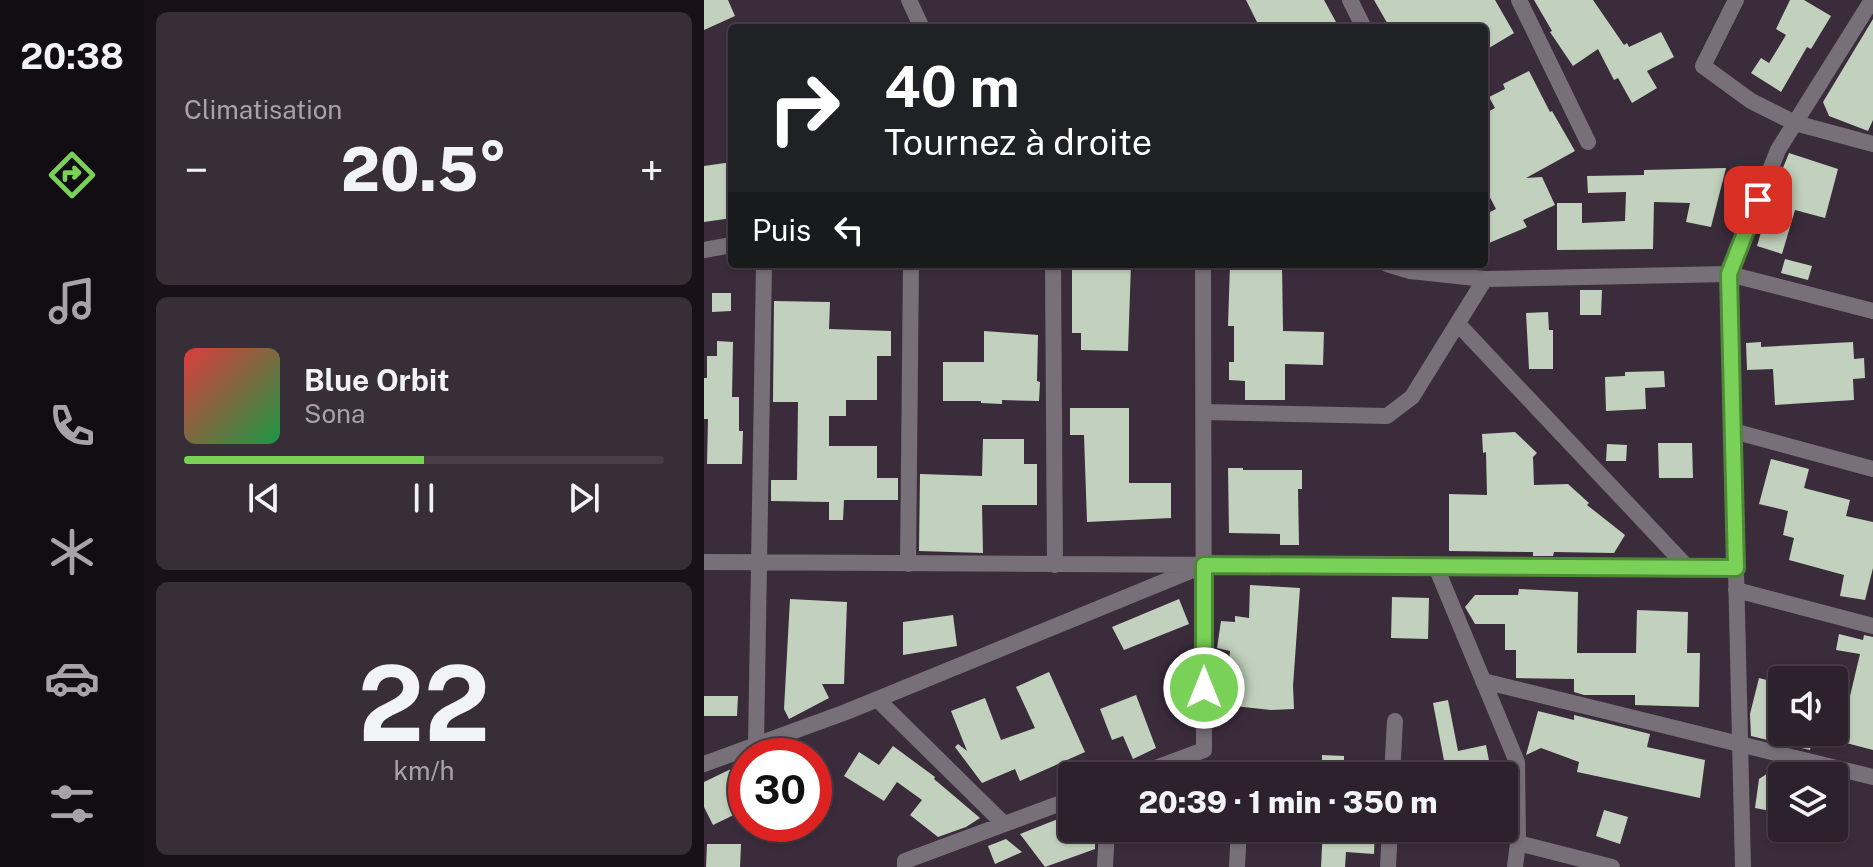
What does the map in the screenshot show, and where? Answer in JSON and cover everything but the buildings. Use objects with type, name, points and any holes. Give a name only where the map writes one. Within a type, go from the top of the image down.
[{"type":"street","points":[[909,0],[920,24]]},
{"type":"street","points":[[1350,0],[1362,24]]},
{"type":"street","points":[[1519,0],[1588,142]]},
{"type":"street","points":[[1736,0],[1703,66],[1751,101],[1795,123],[1873,144]]},
{"type":"street","points":[[1743,867],[1729,274],[1778,150],[1872,0]]},
{"type":"street","points":[[704,250],[728,246]]},
{"type":"street","points":[[756,738],[764,268]]},
{"type":"street","points":[[908,564],[911,268]]},
{"type":"street","points":[[1053,268],[1055,565]]},
{"type":"street","points":[[1172,762],[1204,750],[1203,268]]},
{"type":"street","points":[[1400,268],[1410,271],[1729,274],[1873,311]]},
{"type":"street","points":[[1204,412],[1387,416],[1412,397],[1458,324],[1482,271]]},
{"type":"street","points":[[1458,324],[1688,568]]},
{"type":"street","points":[[1733,431],[1873,469]]},
{"type":"street","points":[[704,562],[1736,568]]},
{"type":"street","points":[[775,738],[878,700],[1204,565]]},
{"type":"street","points":[[1436,567],[1517,762],[1518,843],[1515,867]]},
{"type":"street","points":[[1736,590],[1873,626]]},
{"type":"street","points":[[1483,681],[1873,777]]},
{"type":"street","points":[[878,700],[1004,824]]},
{"type":"street","points":[[1393,762],[1395,721]]},
{"type":"street","points":[[704,764],[728,755]]},
{"type":"street","points":[[905,867],[905,861],[1058,804]]},
{"type":"street","points":[[1105,867],[1106,842]]},
{"type":"street","points":[[1237,867],[1238,842]]},
{"type":"street","points":[[1388,867],[1389,842]]},
{"type":"street","points":[[1518,843],[1612,867]]},
{"type":"route","points":[[1204,688],[1204,565],[1736,568],[1729,274],[1758,200]]}]
